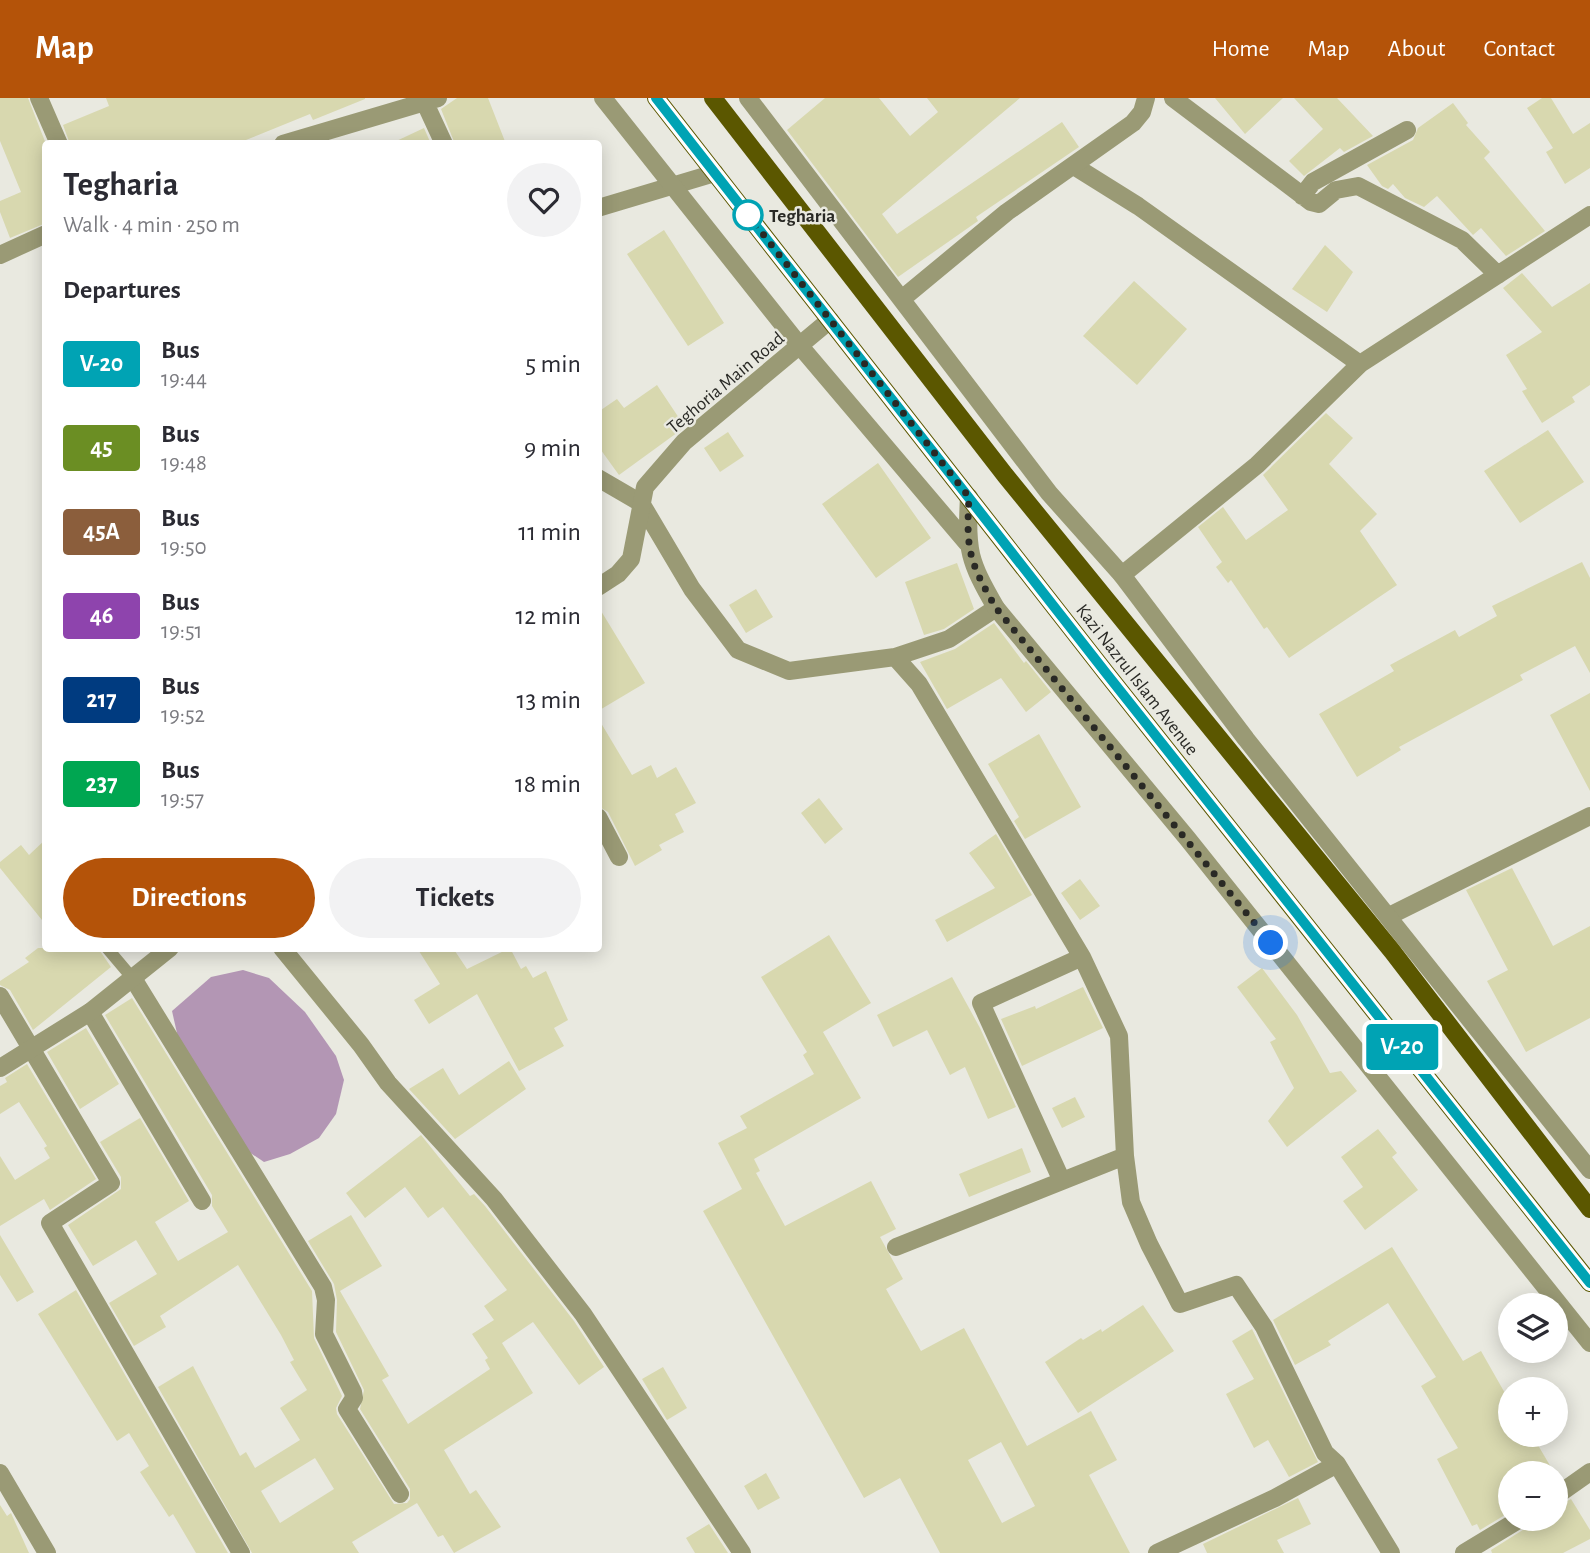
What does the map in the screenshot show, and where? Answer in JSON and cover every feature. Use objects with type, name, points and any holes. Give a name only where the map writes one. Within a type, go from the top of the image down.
[{"type":"main road","name":"Kazi Nazrul Islam Avenue","points":[[656,98],[1590,1283]]},
{"type":"main road","name":"Kazi Nazrul Islam Avenue","points":[[713,98],[1005,475],[1392,951],[1590,1209]]},
{"type":"street","points":[[39,98],[57,140]]},
{"type":"street","points":[[603,98],[670,186],[800,346],[967,543]]},
{"type":"street","points":[[748,98],[1049,493],[1122,575],[1246,739],[1587,1160]]},
{"type":"street","points":[[902,298],[1007,212],[1133,123],[1142,113],[1146,98]]},
{"type":"street","points":[[1173,98],[1302,196],[1319,204],[1336,190],[1358,186],[1462,240],[1498,275]]},
{"type":"street","points":[[297,140],[431,101],[442,140]]},
{"type":"street","points":[[1302,196],[1313,182],[1407,130]]},
{"type":"street","points":[[1074,166],[1138,206],[1360,364]]},
{"type":"street","points":[[602,207],[715,173]]},
{"type":"street","points":[[1122,575],[1257,465],[1360,364],[1590,215]]},
{"type":"street","points":[[0,255],[42,236]]},
{"type":"street","name":"Teghoria Main Road","points":[[602,584],[618,574],[631,559],[645,487],[684,442],[830,320]]},
{"type":"street","points":[[602,480],[641,503],[692,589],[738,649],[789,671],[894,657],[949,639],[996,608]]},
{"type":"street","points":[[969,497],[967,543],[976,573],[996,608],[1187,838],[1590,1343]]},
{"type":"street","points":[[894,657],[919,684],[1082,957],[1119,1036],[1125,1156],[1131,1202],[1180,1304],[1236,1286],[1264,1327],[1325,1453],[1337,1464],[1386,1552]]},
{"type":"street","points":[[1389,916],[1590,816]]},
{"type":"street","points":[[602,824],[619,856]]},
{"type":"street","points":[[0,1068],[90,1012],[134,980],[166,952]]},
{"type":"street","points":[[285,952],[361,1045],[388,1083],[494,1199],[583,1314],[742,1553]]},
{"type":"street","points":[[1061,1179],[981,1003],[1082,957]]},
{"type":"street","points":[[134,980],[323,1287],[327,1300],[324,1334],[353,1392],[354,1398],[347,1409],[400,1494]]},
{"type":"street","points":[[0,996],[111,1183],[50,1223],[241,1553]]},
{"type":"street","points":[[90,1012],[202,1201]]},
{"type":"street","points":[[896,1247],[1061,1179],[1125,1156]]},
{"type":"street","points":[[1157,1553],[1275,1498],[1337,1464]]},
{"type":"street","points":[[1568,1488],[1590,1472]]},
{"type":"street","points":[[0,1473],[47,1553]]},
{"type":"street","points":[[1464,1553],[1500,1531]]},
{"type":"lane","points":[[110,952],[134,980]]},
{"type":"shaded area","points":[[243,970],[269,978],[305,1012],[336,1056],[344,1080],[336,1114],[319,1138],[290,1154],[264,1162],[237,1144],[179,1042],[172,1011],[211,977]]},
{"type":"building","points":[[0,98],[28,98],[44,140],[42,140],[42,225],[10,238],[0,212],[0,201],[21,192],[0,141]]},
{"type":"building","points":[[106,98],[365,98],[313,120],[310,114],[246,140],[69,140],[63,125],[109,106]]},
{"type":"building","points":[[457,98],[488,98],[504,140],[453,140],[441,109]]},
{"type":"building","points":[[825,98],[879,98],[910,136],[938,112],[927,98],[1020,98],[882,214],[897,234],[1062,122],[1079,147],[976,217],[978,221],[898,277],[787,130]]},
{"type":"building","points":[[1215,98],[1283,98],[1245,134]]},
{"type":"building","points":[[1294,98],[1337,98],[1373,136],[1344,152],[1340,148],[1304,176],[1289,161],[1323,129]]},
{"type":"building","points":[[1542,98],[1551,98],[1573,134],[1590,123],[1590,168],[1565,184],[1546,152],[1553,148],[1527,108]]},
{"type":"building","points":[[1453,103],[1468,123],[1466,125],[1490,152],[1484,158],[1545,231],[1506,256],[1481,228],[1473,235],[1437,196],[1424,207],[1405,198],[1393,184],[1388,189],[1382,186],[1367,165],[1413,140],[1418,128]]},
{"type":"building","points":[[424,128],[429,140],[398,140]]},
{"type":"building","points":[[664,230],[724,323],[688,346],[627,254]]},
{"type":"building","points":[[1325,245],[1353,272],[1327,312],[1292,289]]},
{"type":"building","points":[[1522,273],[1552,307],[1590,283],[1590,385],[1572,397],[1575,402],[1542,423],[1522,391],[1527,389],[1506,355],[1542,332],[1503,288]]},
{"type":"building","points":[[1134,281],[1187,329],[1137,385],[1083,336]]},
{"type":"building","points":[[657,385],[685,427],[619,475],[602,452],[602,409],[617,399],[624,408]]},
{"type":"building","points":[[1326,413],[1353,438],[1329,464],[1377,514],[1360,531],[1397,585],[1289,658],[1267,627],[1264,629],[1231,580],[1228,583],[1216,567],[1222,562],[1198,527],[1223,507],[1246,540],[1288,510],[1263,475]]},
{"type":"building","points":[[1548,430],[1584,482],[1520,523],[1484,471]]},
{"type":"building","points":[[728,432],[744,456],[720,472],[704,448]]},
{"type":"building","points":[[878,463],[931,538],[876,578],[822,504]]},
{"type":"building","points":[[1582,562],[1590,578],[1590,673],[1575,646],[1520,675],[1523,680],[1399,747],[1401,750],[1357,777],[1319,714],[1394,671],[1390,665],[1455,630],[1459,637],[1497,616],[1492,606]]},
{"type":"building","points":[[957,563],[974,609],[944,629],[924,635],[905,582]]},
{"type":"building","points":[[756,589],[773,617],[746,633],[729,605]]},
{"type":"building","points":[[602,613],[645,683],[602,709]]},
{"type":"building","points":[[994,623],[1024,663],[1026,661],[1051,692],[1026,712],[1001,678],[947,709],[920,662],[955,649]]},
{"type":"building","points":[[1590,693],[1590,791],[1550,715]]},
{"type":"building","points":[[602,725],[632,775],[651,765],[657,778],[676,767],[696,803],[675,814],[684,832],[659,845],[662,850],[635,866],[608,812],[602,808]]},
{"type":"building","points":[[1039,734],[1081,807],[1025,839],[1014,821],[1019,817],[988,764]]},
{"type":"building","points":[[819,798],[843,829],[825,844],[801,813]]},
{"type":"building","points":[[996,834],[1032,895],[947,942],[935,920],[995,888],[969,853]]},
{"type":"building","points":[[42,843],[42,920],[0,868],[0,862],[21,845],[29,855]]},
{"type":"building","points":[[1512,868],[1553,946],[1590,926],[1590,1018],[1526,1052],[1487,981],[1508,970],[1466,890]]},
{"type":"building","points":[[1080,879],[1100,906],[1080,920],[1061,893]]},
{"type":"building","points":[[829,935],[871,1003],[823,1032],[861,1098],[754,1159],[760,1171],[756,1173],[785,1226],[871,1181],[896,1229],[880,1237],[903,1279],[886,1289],[921,1351],[964,1328],[1027,1446],[1091,1411],[1117,1460],[1089,1475],[1130,1553],[940,1553],[900,1478],[864,1498],[703,1211],[742,1189],[718,1143],[747,1128],[740,1116],[814,1074],[803,1055],[807,1052],[761,977]],"holes":[[[1001,1442],[1035,1506],[1002,1523],[968,1460]]]},
{"type":"building","points":[[38,948],[42,948],[42,952],[101,952],[111,967],[33,1030],[10,990],[0,985],[0,981],[29,962],[25,958]]},
{"type":"building","points":[[420,952],[456,952],[467,969],[502,952],[512,952],[521,969],[526,966],[533,978],[546,971],[568,1020],[554,1028],[564,1046],[519,1071],[477,994],[429,1024],[414,1000],[440,984]]},
{"type":"building","points":[[1262,968],[1297,1015],[1330,1073],[1341,1071],[1357,1091],[1287,1147],[1268,1121],[1294,1088],[1270,1042],[1276,1039],[1237,987]]},
{"type":"building","points":[[952,977],[980,1028],[1016,1107],[988,1119],[965,1067],[950,1075],[927,1030],[893,1047],[877,1015]]},
{"type":"building","points":[[1083,987],[1103,1028],[1022,1066],[1001,1019],[1035,1006],[1036,1009]]},
{"type":"building","points":[[132,998],[312,1291],[314,1338],[342,1396],[336,1408],[337,1414],[394,1504],[407,1503],[410,1489],[360,1409],[364,1390],[336,1332],[337,1300],[334,1284],[308,1241],[351,1215],[382,1266],[340,1291],[389,1376],[382,1380],[408,1424],[490,1369],[485,1360],[488,1358],[472,1334],[494,1320],[484,1306],[507,1290],[443,1207],[428,1218],[405,1187],[365,1218],[346,1193],[421,1135],[470,1196],[474,1194],[485,1206],[574,1321],[604,1367],[579,1385],[533,1322],[502,1343],[533,1393],[444,1450],[470,1494],[476,1490],[501,1527],[454,1553],[443,1535],[438,1537],[417,1503],[352,1542],[359,1553],[252,1553],[158,1387],[193,1366],[240,1456],[246,1452],[255,1468],[300,1440],[280,1408],[307,1390],[290,1362],[294,1360],[281,1335],[238,1265],[160,1316],[166,1327],[134,1346],[109,1303],[157,1274],[136,1240],[93,1266],[68,1225],[121,1189],[121,1177],[100,1142],[140,1118],[189,1201],[155,1222],[178,1261],[228,1232],[212,1206],[212,1195],[105,1015]],"holes":[[[315,1458],[334,1489],[280,1523],[261,1491]]]},
{"type":"building","points":[[86,1028],[119,1084],[80,1109],[47,1052]]},
{"type":"building","points":[[509,1061],[526,1089],[455,1139],[409,1089],[443,1068],[459,1095]]},
{"type":"building","points":[[27,1064],[96,1179],[50,1210],[44,1199],[0,1226],[0,1156],[15,1180],[50,1158],[44,1148],[47,1146],[19,1102],[0,1114],[0,1086],[7,1082],[5,1078]]},
{"type":"building","points":[[1075,1097],[1085,1117],[1062,1128],[1052,1108]]},
{"type":"building","points":[[1378,1129],[1397,1153],[1392,1157],[1418,1190],[1365,1230],[1343,1201],[1363,1187],[1341,1157]]},
{"type":"building","points":[[1022,1148],[1031,1172],[969,1197],[959,1174]]},
{"type":"building","points":[[0,1235],[34,1292],[17,1302],[0,1275]]},
{"type":"building","points":[[1392,1247],[1463,1361],[1481,1351],[1498,1381],[1498,1447],[1539,1447],[1547,1461],[1498,1461],[1498,1519],[1480,1530],[1477,1524],[1472,1526],[1437,1459],[1458,1448],[1421,1386],[1436,1377],[1388,1303],[1328,1341],[1331,1345],[1295,1365],[1273,1320]]},
{"type":"building","points":[[76,1290],[228,1553],[196,1553],[173,1514],[169,1517],[140,1472],[149,1466],[129,1433],[117,1441],[38,1314]]},
{"type":"building","points":[[1143,1305],[1174,1351],[1078,1413],[1045,1362],[1081,1338],[1083,1340],[1101,1329],[1102,1332]]},
{"type":"building","points":[[1252,1329],[1318,1462],[1289,1477],[1268,1440],[1254,1448],[1226,1394],[1254,1379],[1232,1341]]},
{"type":"building","points":[[663,1367],[687,1408],[667,1420],[642,1379]]},
{"type":"building","points":[[766,1473],[780,1498],[758,1510],[744,1486]]},
{"type":"building","points":[[1298,1498],[1311,1524],[1277,1540],[1284,1553],[1207,1553],[1203,1544]]},
{"type":"building","points":[[1571,1499],[1590,1530],[1590,1539],[1563,1553],[1492,1553],[1491,1550],[1521,1531],[1568,1531],[1568,1501]]},
{"type":"building","points":[[0,1505],[7,1516],[11,1513],[29,1553],[0,1553]]},
{"type":"building","points":[[709,1524],[728,1553],[695,1553],[686,1538]]},
{"type":"bus line","name":"V-20","points":[[656,98],[1106,673],[1590,1283]]},
{"type":"place","name":"Tegharia","points":[[748,215]]},
{"type":"route","points":[[748,215],[969,497],[967,543],[976,573],[996,608],[1271,943]]}]
